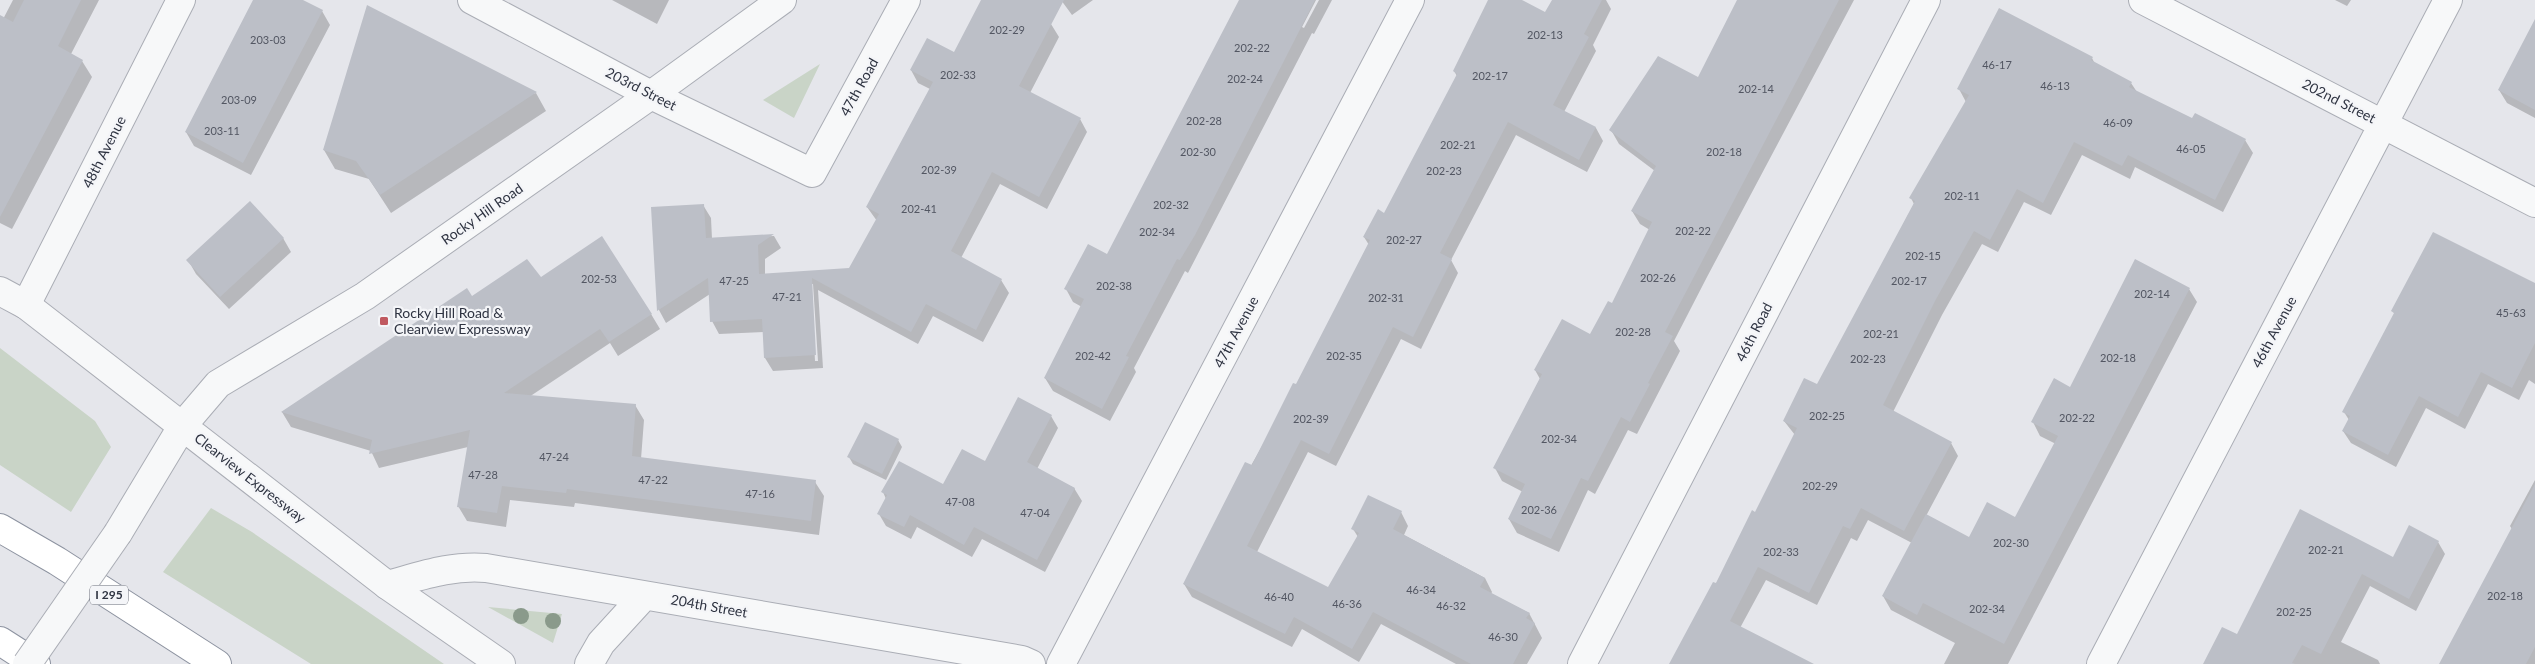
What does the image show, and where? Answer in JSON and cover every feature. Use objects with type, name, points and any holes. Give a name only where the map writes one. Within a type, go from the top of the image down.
[{"type":"highway","name":"I 295","points":[[0,528],[57,561],[217,664]]},
{"type":"highway","points":[[0,641],[36,664]]},
{"type":"street","name":"48th Avenue","points":[[26,305],[181,0]]},
{"type":"street","name":"203rd Street","points":[[472,0],[652,95],[812,173]]},
{"type":"street","name":"Rocky Hill Road","points":[[184,425],[218,384],[365,296],[652,95],[782,0]]},
{"type":"street","name":"47th Road","points":[[812,173],[906,0]]},
{"type":"street","name":"47th Avenue","points":[[1061,664],[1410,0]]},
{"type":"street","name":"46th Road","points":[[1582,664],[1926,0]]},
{"type":"street","name":"202nd Street","points":[[2142,0],[2535,203]]},
{"type":"street","name":"46th Avenue","points":[[2101,664],[2448,0]]},
{"type":"street","name":"Clearview Expressway","points":[[0,291],[26,305],[184,425],[387,585],[501,664]]},
{"type":"street","points":[[27,664],[118,532],[184,425]]},
{"type":"street","name":"204th Street","points":[[387,585],[444,569],[464,566],[486,568],[1022,660],[1031,664]]},
{"type":"street","points":[[589,664],[607,636],[644,596]]},
{"type":"shaded area","points":[[820,64],[794,118],[763,100]]},
{"type":"shaded area","points":[[0,348],[95,421],[111,447],[71,512],[0,465]]},
{"type":"shaded area","points":[[211,508],[252,532],[444,664],[311,664],[163,572]]},
{"type":"shaded area","points":[[488,607],[562,614],[553,643]]},
{"type":"building","points":[[24,0],[81,0],[58,46],[83,60],[0,217],[0,15],[13,22]]},
{"type":"building","points":[[253,0],[303,0],[323,10],[243,163],[185,132]]},
{"type":"building","points":[[981,0],[1064,0],[1019,86],[1081,118],[1039,197],[992,172],[951,251],[1002,279],[976,330],[926,304],[911,332],[812,278],[816,355],[764,358],[762,319],[710,322],[708,278],[657,311],[651,207],[704,204],[706,238],[774,234],[758,245],[759,274],[849,268],[879,214],[866,207],[933,82],[910,70],[927,38],[954,52]]},
{"type":"building","points":[[1239,0],[1315,0],[1195,235],[1180,260],[1177,259],[1126,356],[1129,357],[1102,409],[1044,378],[1084,299],[1064,289],[1088,244],[1107,254]]},
{"type":"building","points":[[1488,0],[1522,0],[1545,12],[1552,0],[1602,0],[1584,34],[1589,37],[1553,105],[1596,127],[1579,160],[1508,122],[1440,253],[1452,259],[1413,337],[1393,327],[1329,454],[1301,440],[1247,546],[1328,587],[1359,533],[1351,529],[1368,495],[1402,511],[1393,529],[1485,578],[1480,587],[1530,613],[1526,618],[1535,623],[1513,664],[1471,664],[1373,612],[1352,649],[1294,617],[1285,634],[1183,584],[1245,462],[1252,465],[1293,383],[1296,384],[1370,240],[1363,237],[1378,209],[1384,213],[1457,74],[1453,71]]},
{"type":"building","points":[[1737,0],[1839,0],[1665,332],[1673,336],[1630,422],[1621,417],[1588,481],[1581,478],[1551,539],[1508,519],[1525,484],[1493,468],[1542,374],[1534,370],[1562,319],[1590,334],[1608,301],[1612,303],[1652,222],[1631,211],[1656,166],[1609,130],[1658,56],[1698,77]]},
{"type":"building","points":[[367,5],[537,92],[380,195],[356,161],[323,150]]},
{"type":"building","points":[[1999,8],[2093,57],[2091,60],[2132,82],[2129,87],[2192,118],[2195,113],[2246,139],[2215,200],[2128,155],[2122,166],[2074,142],[2043,203],[2017,189],[1990,240],[1974,231],[1935,301],[1883,405],[1952,442],[1904,531],[1861,508],[1850,529],[1843,526],[1809,593],[1758,567],[1730,621],[1814,664],[1669,664],[1713,582],[1716,583],[1752,510],[1755,512],[1797,428],[1783,421],[1804,378],[1817,384],[1915,201],[1909,198],[1969,95],[1957,89]]},
{"type":"building","points":[[2535,19],[2535,110],[2498,90]]},
{"type":"building","points":[[250,201],[284,238],[220,297],[186,260]]},
{"type":"building","points":[[2433,232],[2535,283],[2535,343],[2512,388],[2481,372],[2458,417],[2419,396],[2388,455],[2342,431],[2350,416],[2342,412],[2394,313],[2391,311]]},
{"type":"building","points":[[602,236],[652,314],[609,342],[600,329],[504,393],[636,404],[632,456],[816,480],[811,521],[567,489],[566,493],[502,486],[497,513],[457,507],[470,430],[369,454],[372,440],[281,412],[467,288],[472,296],[527,259],[541,277]]},
{"type":"building","points":[[2135,259],[2190,288],[2004,644],[1923,603],[1917,615],[1882,596],[1926,514],[1969,537],[1987,502],[2015,517],[2058,436],[2031,422],[2054,378],[2070,387]]},
{"type":"building","points":[[1018,397],[1052,415],[1027,462],[1075,488],[1037,560],[974,527],[964,545],[910,515],[904,527],[877,514],[887,495],[881,492],[899,461],[943,484],[962,449],[985,461]]},
{"type":"building","points":[[865,422],[899,439],[882,474],[847,457]]},
{"type":"building","points":[[2535,484],[2535,647],[2526,664],[2439,664]]},
{"type":"building","points":[[2300,509],[2393,557],[2409,525],[2439,541],[2409,599],[2362,574],[2321,654],[2302,645],[2292,663],[2295,664],[2203,664],[2222,627],[2237,634]]},
{"type":"place","name":"Rocky Hill Road & Clearview Expressway","points":[[384,321]]}]
